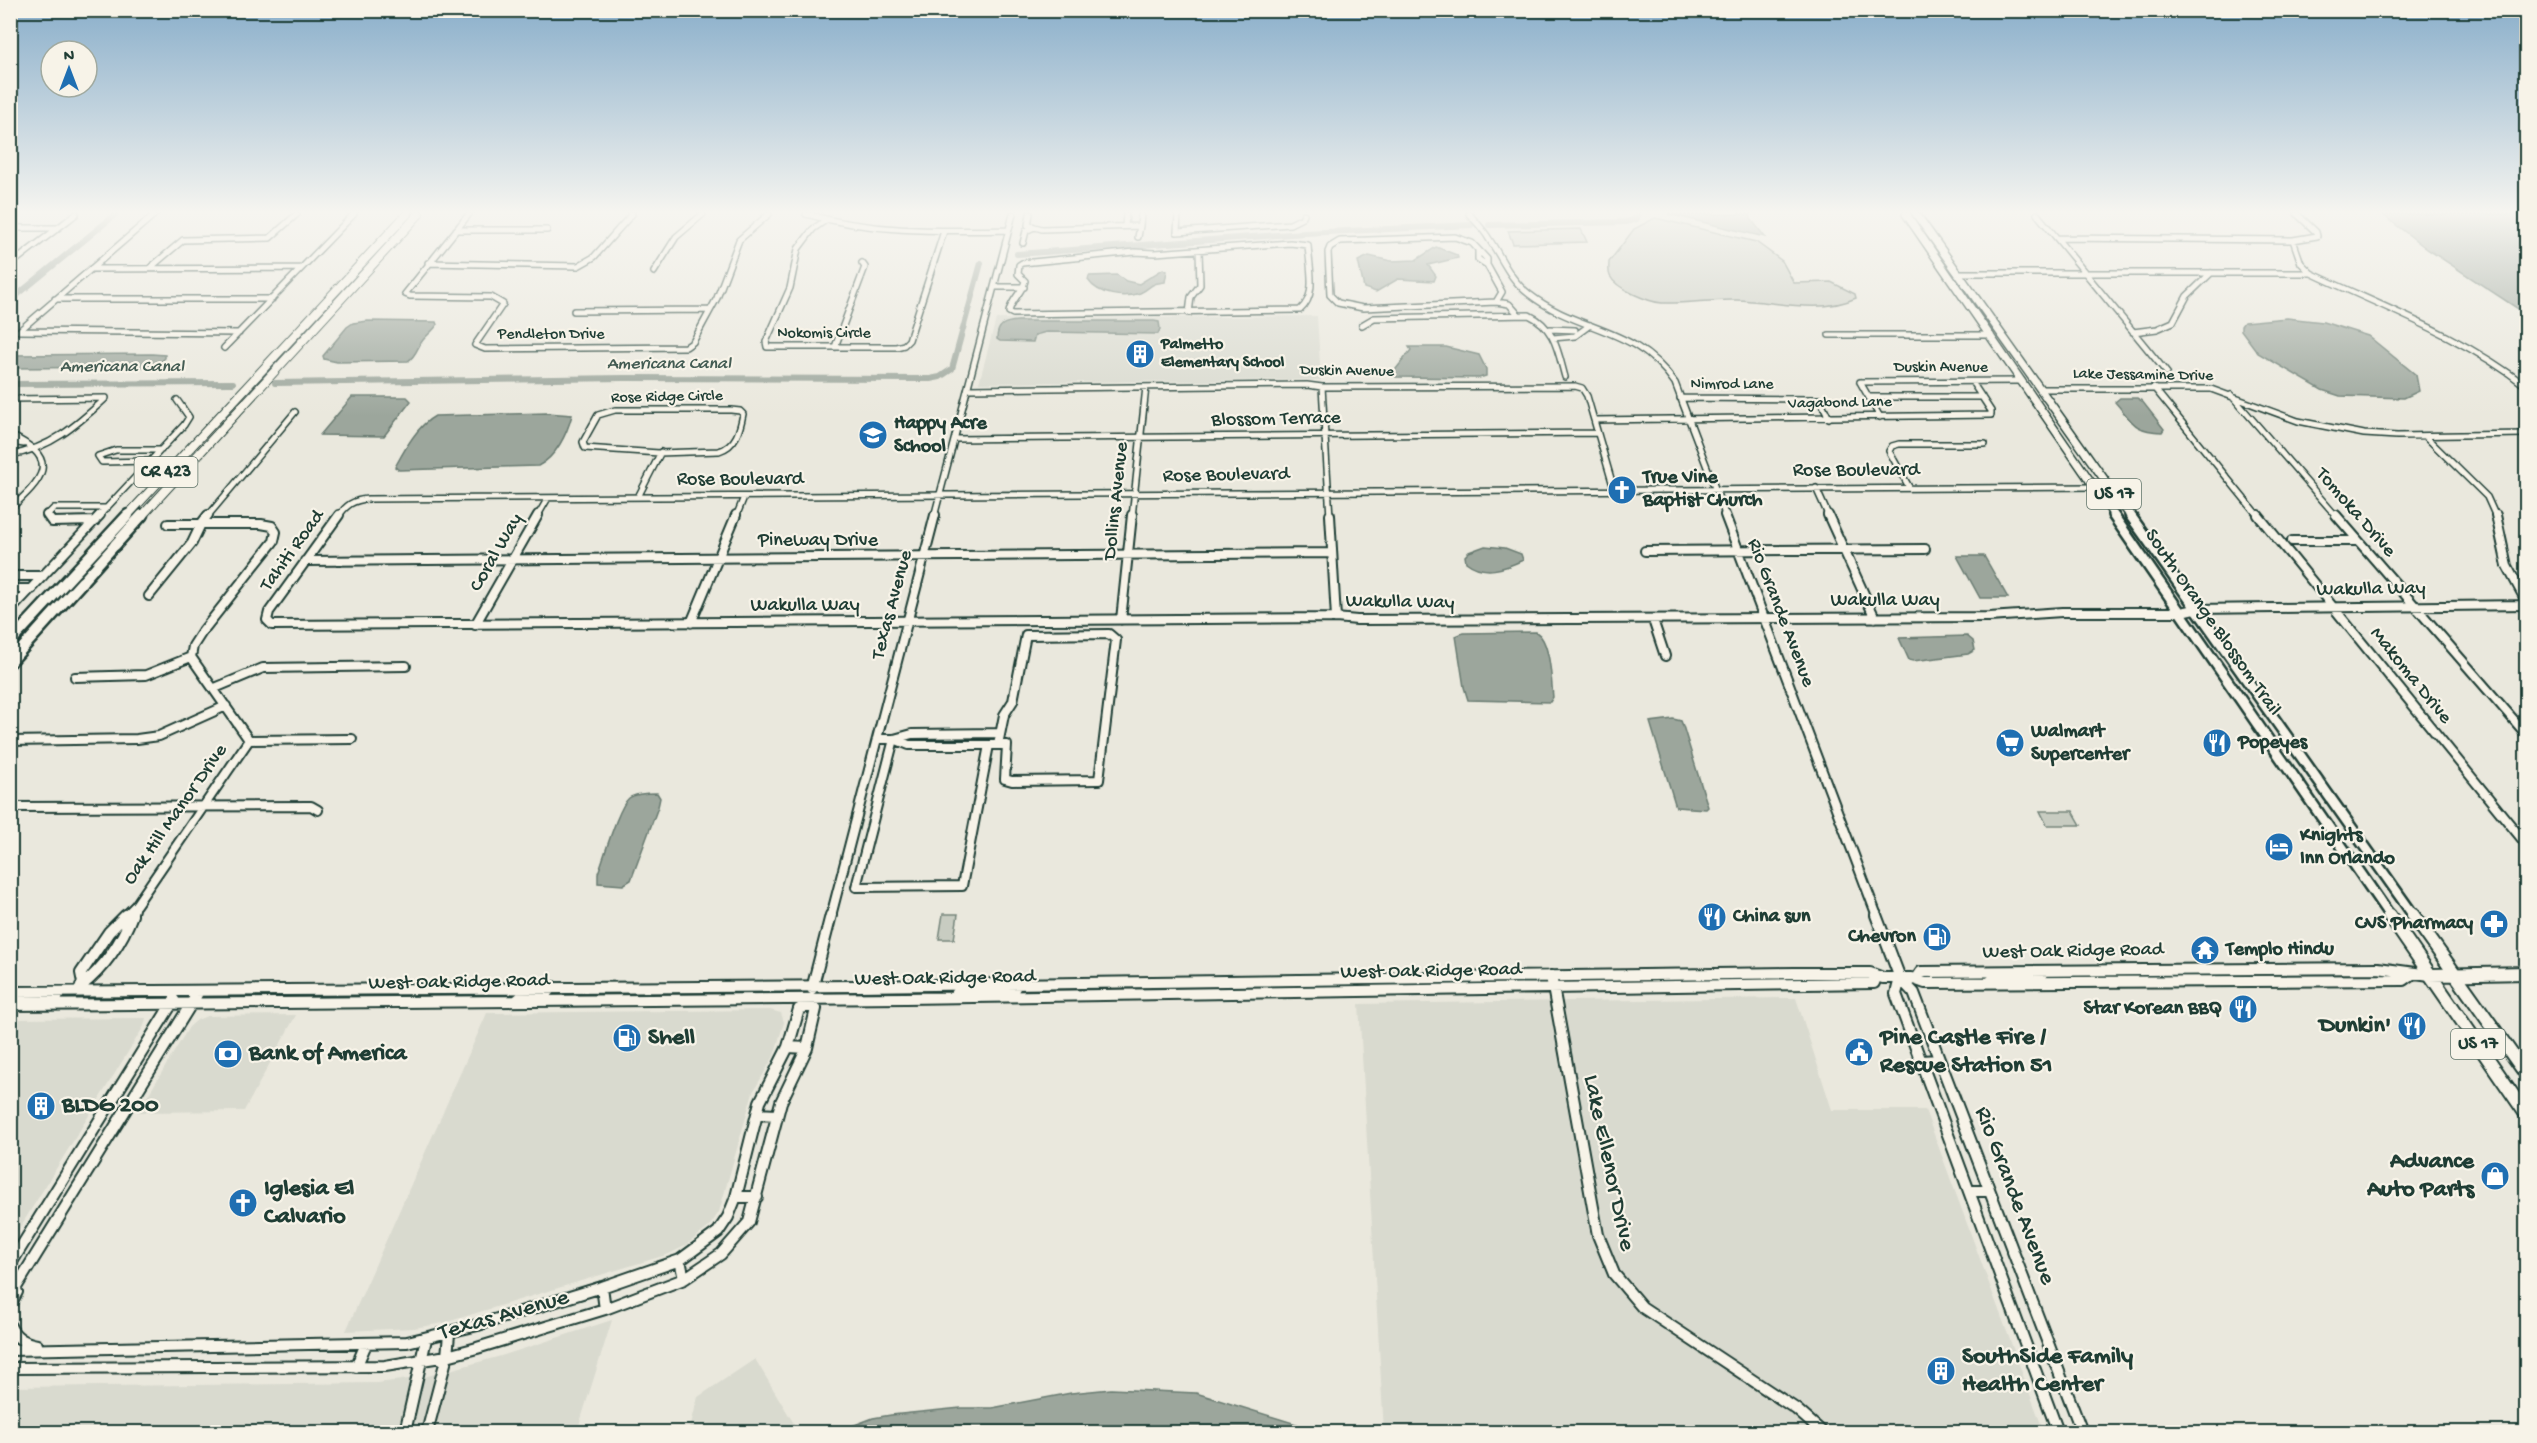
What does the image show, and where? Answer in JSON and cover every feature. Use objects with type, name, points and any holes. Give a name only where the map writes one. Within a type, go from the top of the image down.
[{"type":"highway","name":"CR 423","points":[[10,642],[343,281]]},
{"type":"highway","name":"CR 423","points":[[115,545],[356,281]]},
{"type":"highway","points":[[323,302],[322,309],[326,313]]},
{"type":"highway","points":[[115,545],[119,533],[116,527]]},
{"type":"highway","name":"CR 423","points":[[10,662],[82,582]]},
{"type":"main road","name":"South Orange Blossom Trail","points":[[1953,281],[2526,1114]]},
{"type":"main road","name":"South Orange Blossom Trail","points":[[1964,281],[2526,1074]]},
{"type":"main road","points":[[1981,321],[1998,329]]},
{"type":"main road","points":[[1990,335],[2009,344]]},
{"type":"main road","points":[[2086,473],[2098,481],[2105,482]]},
{"type":"main road","name":"CR 423","points":[[82,582],[115,545]]},
{"type":"main road","name":"West Oak Ridge Road","points":[[2430,975],[2526,972]]},
{"type":"street","points":[[76,281],[19,331],[24,333],[239,333]]},
{"type":"street","points":[[224,348],[289,281]]},
{"type":"street","name":"Pendleton Drive","points":[[413,281],[405,294],[410,296],[491,297],[503,304],[475,345],[478,348],[677,348],[693,342],[710,310]]},
{"type":"street","points":[[574,311],[710,310],[722,281]]},
{"type":"street","name":"Nokomis Circle","points":[[791,281],[766,342],[767,346],[778,348],[896,347],[904,345],[909,340],[928,281]]},
{"type":"street","points":[[835,347],[860,281]]},
{"type":"street","name":"Texas Avenue","points":[[10,1350],[366,1344],[426,1339],[602,1287],[680,1260],[718,1232],[728,1217],[736,1197],[757,1114],[768,1084],[788,1047],[799,1009],[809,1002],[996,281]]},
{"type":"street","points":[[1025,281],[1023,293],[1009,307],[1009,312],[1014,315],[1299,310],[1308,303],[1310,281]]},
{"type":"street","points":[[1189,313],[1191,297],[1200,285],[1200,281]]},
{"type":"street","points":[[1329,281],[1330,295],[1338,303],[1363,308],[1496,302],[1509,304],[1518,314]]},
{"type":"street","points":[[1496,281],[1502,292],[1496,302]]},
{"type":"street","name":"Rio Grande Avenue","points":[[1517,281],[1542,303],[1632,343],[1656,358],[1670,374],[1900,978],[1914,993],[2082,1432]]},
{"type":"street","points":[[2091,281],[2167,373]]},
{"type":"street","points":[[2133,332],[2158,329],[2172,323],[2177,318],[2186,297],[2204,281]]},
{"type":"street","points":[[2329,281],[2471,349],[2502,367],[2526,386]]},
{"type":"street","points":[[995,287],[1024,287]]},
{"type":"street","points":[[55,299],[272,299]]},
{"type":"street","points":[[1363,308],[1370,319]]},
{"type":"street","points":[[1362,325],[1370,319],[1518,314],[1540,319],[1552,333],[1565,377]]},
{"type":"street","points":[[1552,333],[1575,330],[1587,324]]},
{"type":"street","points":[[1552,333],[1575,336],[1587,324]]},
{"type":"street","points":[[1829,336],[1990,335]]},
{"type":"street","name":"Duskin Avenue","points":[[1869,396],[1860,381],[2022,381]]},
{"type":"street","points":[[1972,382],[1982,397]]},
{"type":"street","name":"Duskin Avenue","points":[[968,389],[1307,385],[1322,387],[1575,386],[1582,388],[1594,420]]},
{"type":"street","name":"Dollins Avenue","points":[[1121,620],[1146,387]]},
{"type":"street","points":[[1322,387],[1336,618]]},
{"type":"street","name":"Makoma Drive","points":[[2154,388],[2526,844]]},
{"type":"street","name":"Lake Jessamine Drive","points":[[2040,389],[2211,389],[2230,394],[2298,421],[2364,434],[2525,436]]},
{"type":"street","name":"Tomoka Drive","points":[[2230,394],[2526,734]]},
{"type":"street","points":[[1880,417],[1869,396],[1982,397]]},
{"type":"street","name":"Vagabond Lane","points":[[1688,419],[1991,415],[1992,411],[1982,397]]},
{"type":"street","points":[[10,399],[106,398],[69,433],[33,450],[10,455]]},
{"type":"street","name":"Nimrod Lane","points":[[1680,398],[1820,399],[1829,418]]},
{"type":"street","points":[[10,611],[151,461],[189,417],[177,400]]},
{"type":"street","name":"Rose Ridge Circle","points":[[615,410],[731,410],[740,411],[743,414],[729,448],[712,452],[661,452],[594,450],[585,448],[583,442],[598,415],[615,410]]},
{"type":"street","points":[[149,596],[192,543],[201,524],[295,412]]},
{"type":"street","points":[[1614,489],[1594,420],[1688,419]]},
{"type":"street","name":"Blossom Terrace","points":[[955,439],[1597,433]]},
{"type":"street","points":[[10,435],[43,458],[45,465],[43,475],[10,509]]},
{"type":"street","points":[[2425,436],[2487,497],[2496,509],[2506,563],[2526,603]]},
{"type":"street","points":[[10,442],[24,444]]},
{"type":"street","points":[[1909,487],[1889,451],[1892,446],[1899,444],[1985,444]]},
{"type":"street","points":[[151,461],[102,462],[98,456],[116,450],[161,450]]},
{"type":"street","points":[[638,497],[661,452]]},
{"type":"street","name":"Rose Boulevard","points":[[357,500],[1714,488],[2096,487]]},
{"type":"street","points":[[1816,488],[1875,618]]},
{"type":"street","points":[[691,623],[744,497]]},
{"type":"street","name":"Coral Way","points":[[476,625],[548,498]]},
{"type":"street","name":"Tahiti Road","points":[[272,625],[267,620],[269,612],[346,505],[357,500]]},
{"type":"street","points":[[95,521],[52,522],[47,515],[54,508],[107,508]]},
{"type":"street","points":[[75,677],[146,675],[191,657],[193,646],[202,632],[274,541],[276,532],[272,526],[261,524],[168,524]]},
{"type":"street","points":[[2292,541],[2358,541]]},
{"type":"street","points":[[1645,551],[1925,549]]},
{"type":"street","name":"Pineway Drive","points":[[305,561],[1331,553]]},
{"type":"street","points":[[10,576],[43,576]]},
{"type":"street","points":[[10,589],[32,589]]},
{"type":"street","name":"Wakulla Way","points":[[272,625],[1336,618],[1357,620],[1653,620],[1989,617],[2062,612],[2182,612],[2195,609],[2526,603]]},
{"type":"street","points":[[1653,620],[1665,656]]},
{"type":"street","points":[[894,739],[909,745],[988,745],[998,745],[1007,745],[1004,772],[1005,779],[1012,781],[1099,780],[1116,640],[1109,634],[1026,635],[1013,701],[1004,715],[998,745]]},
{"type":"street","name":"Oak Hill Manor Drive","points":[[80,987],[97,973],[126,932],[136,905],[249,740],[215,688],[191,657]]},
{"type":"street","points":[[215,688],[263,668],[405,666]]},
{"type":"street","points":[[10,741],[137,739],[159,736],[226,706]]},
{"type":"street","points":[[877,739],[894,739],[912,734],[1000,733]]},
{"type":"street","points":[[249,740],[352,739]]},
{"type":"street","points":[[894,739],[856,887],[962,886],[988,745]]},
{"type":"street","points":[[10,807],[311,806],[318,810]]},
{"type":"street","name":"West Oak Ridge Road","points":[[1917,978],[1922,972],[2191,969],[2397,968],[2411,975],[2430,975]]},
{"type":"street","points":[[2109,982],[2108,978],[2115,975],[2180,974],[2191,969]]},
{"type":"street","points":[[1988,983],[1998,977],[2037,976],[2042,974],[2041,971]]},
{"type":"street","points":[[1837,973],[1840,983]]},
{"type":"street","name":"West Oak Ridge Road","points":[[10,992],[80,987],[180,992],[1837,973],[1870,973],[1876,978],[1917,978],[1925,983],[2404,980],[2411,975]]},
{"type":"street","name":"Lake Ellenor Drive","points":[[1551,976],[1598,1235],[1607,1265],[1623,1290],[1642,1307],[1796,1409],[1822,1432]]},
{"type":"street","points":[[1366,978],[1366,991]]},
{"type":"street","name":"West Oak Ridge Road","points":[[10,1005],[516,1000],[809,1002],[952,996],[1874,983],[1876,978]]},
{"type":"street","name":"Rio Grande Avenue","points":[[1900,978],[1896,994],[2058,1432]]},
{"type":"street","points":[[1165,993],[1177,988],[1207,986],[1209,980]]},
{"type":"street","points":[[952,996],[963,990],[1013,990],[1018,983]]},
{"type":"street","points":[[10,997],[46,997],[80,987]]},
{"type":"street","points":[[516,1000],[525,994],[545,994],[552,987]]},
{"type":"street","points":[[10,1297],[200,991]]},
{"type":"street","points":[[10,1265],[180,992]]},
{"type":"street","name":"Texas Avenue","points":[[10,1368],[385,1366],[447,1356],[477,1348],[605,1309],[684,1279],[708,1264],[738,1237],[748,1222],[757,1197],[777,1114],[788,1085],[807,1048],[816,1009],[809,1002]]},
{"type":"street","points":[[788,1047],[807,1048]]},
{"type":"street","points":[[1921,1061],[1939,1060]]},
{"type":"street","points":[[757,1114],[777,1114]]},
{"type":"street","points":[[1969,1191],[1989,1191]]},
{"type":"street","points":[[736,1197],[757,1197]]},
{"type":"street","points":[[680,1260],[684,1279]]},
{"type":"street","points":[[10,1305],[25,1275]]},
{"type":"street","points":[[602,1287],[605,1309]]},
{"type":"street","points":[[10,1326],[13,1334],[27,1343],[51,1348]]},
{"type":"street","points":[[427,1432],[447,1356],[449,1334]]},
{"type":"street","points":[[405,1432],[426,1339]]},
{"type":"street","points":[[356,1367],[366,1344]]},
{"type":"street","points":[[10,1373],[29,1368]]},
{"type":"shaded area","points":[[1613,281],[1831,282],[1855,294],[1856,298],[1827,306],[1797,306],[1737,300],[1662,303],[1641,297]]},
{"type":"shaded area","points":[[1317,316],[1321,380],[979,383],[996,319]]},
{"type":"shaded area","points":[[2040,811],[2073,811],[2081,825],[2047,825]]},
{"type":"shaded area","points":[[943,914],[958,914],[954,939],[939,939]]},
{"type":"shaded area","points":[[1796,998],[1832,1110],[1925,1110],[2044,1432],[1384,1432],[1359,1004]]},
{"type":"shaded area","points":[[770,1010],[781,1013],[784,1022],[774,1056],[753,1092],[719,1212],[709,1227],[685,1246],[669,1254],[444,1323],[414,1328],[346,1331],[487,1013]]},
{"type":"shaded area","points":[[296,1015],[244,1111],[138,1112],[189,1027],[197,1020],[207,1016]]},
{"type":"shaded area","points":[[146,1018],[144,1026],[11,1242],[11,1019]]},
{"type":"shaded area","points":[[612,1320],[577,1432],[11,1432],[10,1387],[378,1383],[424,1377],[501,1356]]},
{"type":"shaded area","points":[[755,1359],[799,1432],[689,1432],[698,1397]]},
{"type":"water","points":[[1089,281],[1127,281],[1139,284],[1143,281],[1165,281],[1140,293],[1127,296],[1105,292]]},
{"type":"water","points":[[1363,281],[1394,281],[1376,292],[1364,288]]},
{"type":"water","points":[[2476,281],[2526,281],[2526,314]]},
{"type":"water","points":[[2287,318],[2323,322],[2368,336],[2416,375],[2419,391],[2404,398],[2340,396],[2322,390],[2258,353],[2241,330],[2244,322]]},
{"type":"water","points":[[368,321],[436,322],[437,325],[408,361],[337,362],[324,359],[323,356],[347,327],[353,323]]},
{"type":"water","points":[[1154,321],[1159,322],[1160,329],[1158,334],[1046,332],[1035,335],[1033,342],[997,339],[1000,327],[1009,322]]},
{"type":"water","points":[[1409,347],[1446,347],[1479,355],[1486,369],[1486,376],[1479,378],[1396,377],[1392,374],[1411,350]]},
{"type":"water","points":[[11,355],[165,355],[165,358],[157,365],[148,367],[11,368]]},
{"type":"water","points":[[352,397],[407,397],[411,401],[384,436],[320,435]]},
{"type":"water","points":[[2120,398],[2137,398],[2142,401],[2164,429],[2162,432],[2145,430],[2134,424],[2115,402]]},
{"type":"water","points":[[547,413],[572,415],[560,444],[550,457],[538,466],[399,470],[395,467],[417,432],[435,416]]},
{"type":"water","points":[[1485,546],[1505,548],[1521,554],[1523,560],[1494,570],[1480,569],[1466,562],[1465,556],[1469,552]]},
{"type":"water","points":[[1957,556],[1984,556],[2008,598],[1980,598]]},
{"type":"water","points":[[1536,632],[1545,644],[1549,661],[1553,697],[1550,702],[1468,700],[1456,636],[1463,633]]},
{"type":"water","points":[[1967,636],[1973,641],[1975,650],[1968,654],[1913,661],[1909,660],[1899,638]]},
{"type":"water","points":[[1673,719],[1681,721],[1683,726],[1708,807],[1706,809],[1676,807],[1650,722]]},
{"type":"water","points":[[657,793],[660,798],[658,807],[631,880],[623,885],[598,883],[598,873],[625,803],[635,795]]},
{"type":"water","points":[[1111,1389],[1196,1393],[1322,1432],[836,1432],[873,1418],[891,1415],[961,1408],[992,1408],[1071,1393]]},
{"type":"waterway","points":[[10,301],[34,281]]},
{"type":"waterway","name":"Americana Canal","points":[[275,383],[624,378],[930,379],[940,377],[952,369],[976,281]]},
{"type":"waterway","name":"Americana Canal","points":[[10,384],[233,383]]},
{"type":"place","name":"Palmetto Elementary School","points":[[1140,354]]},
{"type":"place","name":"Happy Acre School","points":[[873,435]]},
{"type":"place","name":"True Vine Baptist Church","points":[[1622,490]]},
{"type":"place","name":"Walmart Supercenter","points":[[2010,743]]},
{"type":"place","name":"Popeyes","points":[[2217,743]]},
{"type":"place","name":"Knights Inn Orlando","points":[[2279,847]]},
{"type":"place","name":"China sun","points":[[1712,917]]},
{"type":"place","name":"CVS Pharmacy","points":[[2494,924]]},
{"type":"place","name":"Chevron","points":[[1937,937]]},
{"type":"place","name":"Templo Hindu","points":[[2205,950]]},
{"type":"place","name":"Star Korean BBQ","points":[[2243,1009]]},
{"type":"place","name":"Dunkin'","points":[[2412,1026]]},
{"type":"place","name":"Shell","points":[[627,1038]]},
{"type":"place","name":"Pine Castle Fire / Rescue Station 51","points":[[1859,1052]]},
{"type":"place","name":"Bank of America","points":[[228,1054]]},
{"type":"place","name":"BLDG 200","points":[[41,1106]]},
{"type":"place","name":"Advance Auto Parts","points":[[2495,1176]]},
{"type":"place","name":"Iglesia El Calvario","points":[[243,1203]]},
{"type":"place","name":"SouthSide Family Health Center","points":[[1941,1371]]}]
